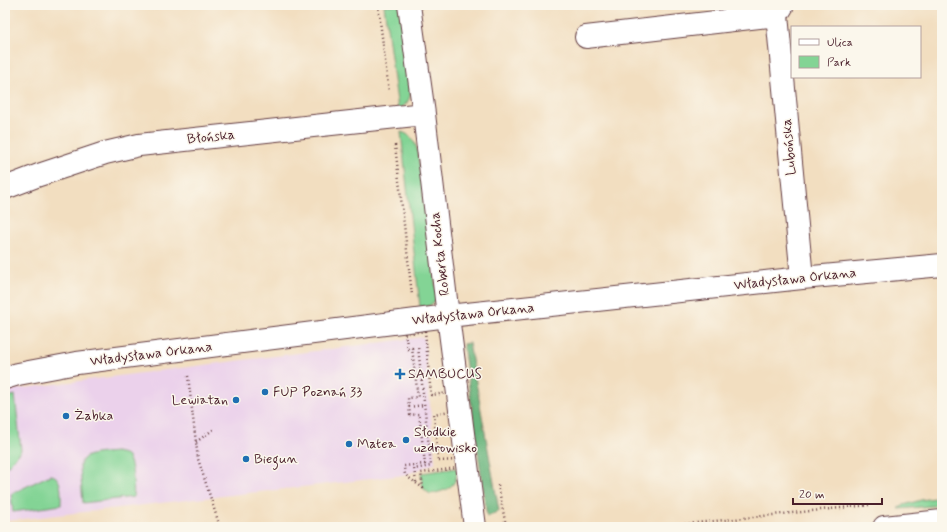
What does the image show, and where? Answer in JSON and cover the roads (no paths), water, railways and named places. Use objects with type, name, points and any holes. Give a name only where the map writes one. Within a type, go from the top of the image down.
[{"type":"street","name":"Roberta Kocha","points":[[408,5],[424,114],[475,527]]},
{"type":"street","name":"Lubońska","points":[[586,37],[780,10],[802,278]]},
{"type":"street","name":"Błońska","points":[[5,188],[104,153],[139,145],[424,114]]},
{"type":"street","name":"Władysława Orkana","points":[[5,378],[18,374],[77,363],[448,316],[802,278],[942,265]]},
{"type":"street","points":[[884,527],[942,521]]},
{"type":"place","name":"SAMBUCUS","points":[[400,374]]},
{"type":"place","name":"FUP Poznań 33","points":[[265,392]]},
{"type":"place","name":"Lewiatan","points":[[236,400]]},
{"type":"place","name":"Żabka","points":[[66,416]]},
{"type":"place","name":"Słodkie uzdrowisko","points":[[406,440]]},
{"type":"place","name":"Matea","points":[[349,444]]},
{"type":"place","name":"Biegun","points":[[246,459]]}]
